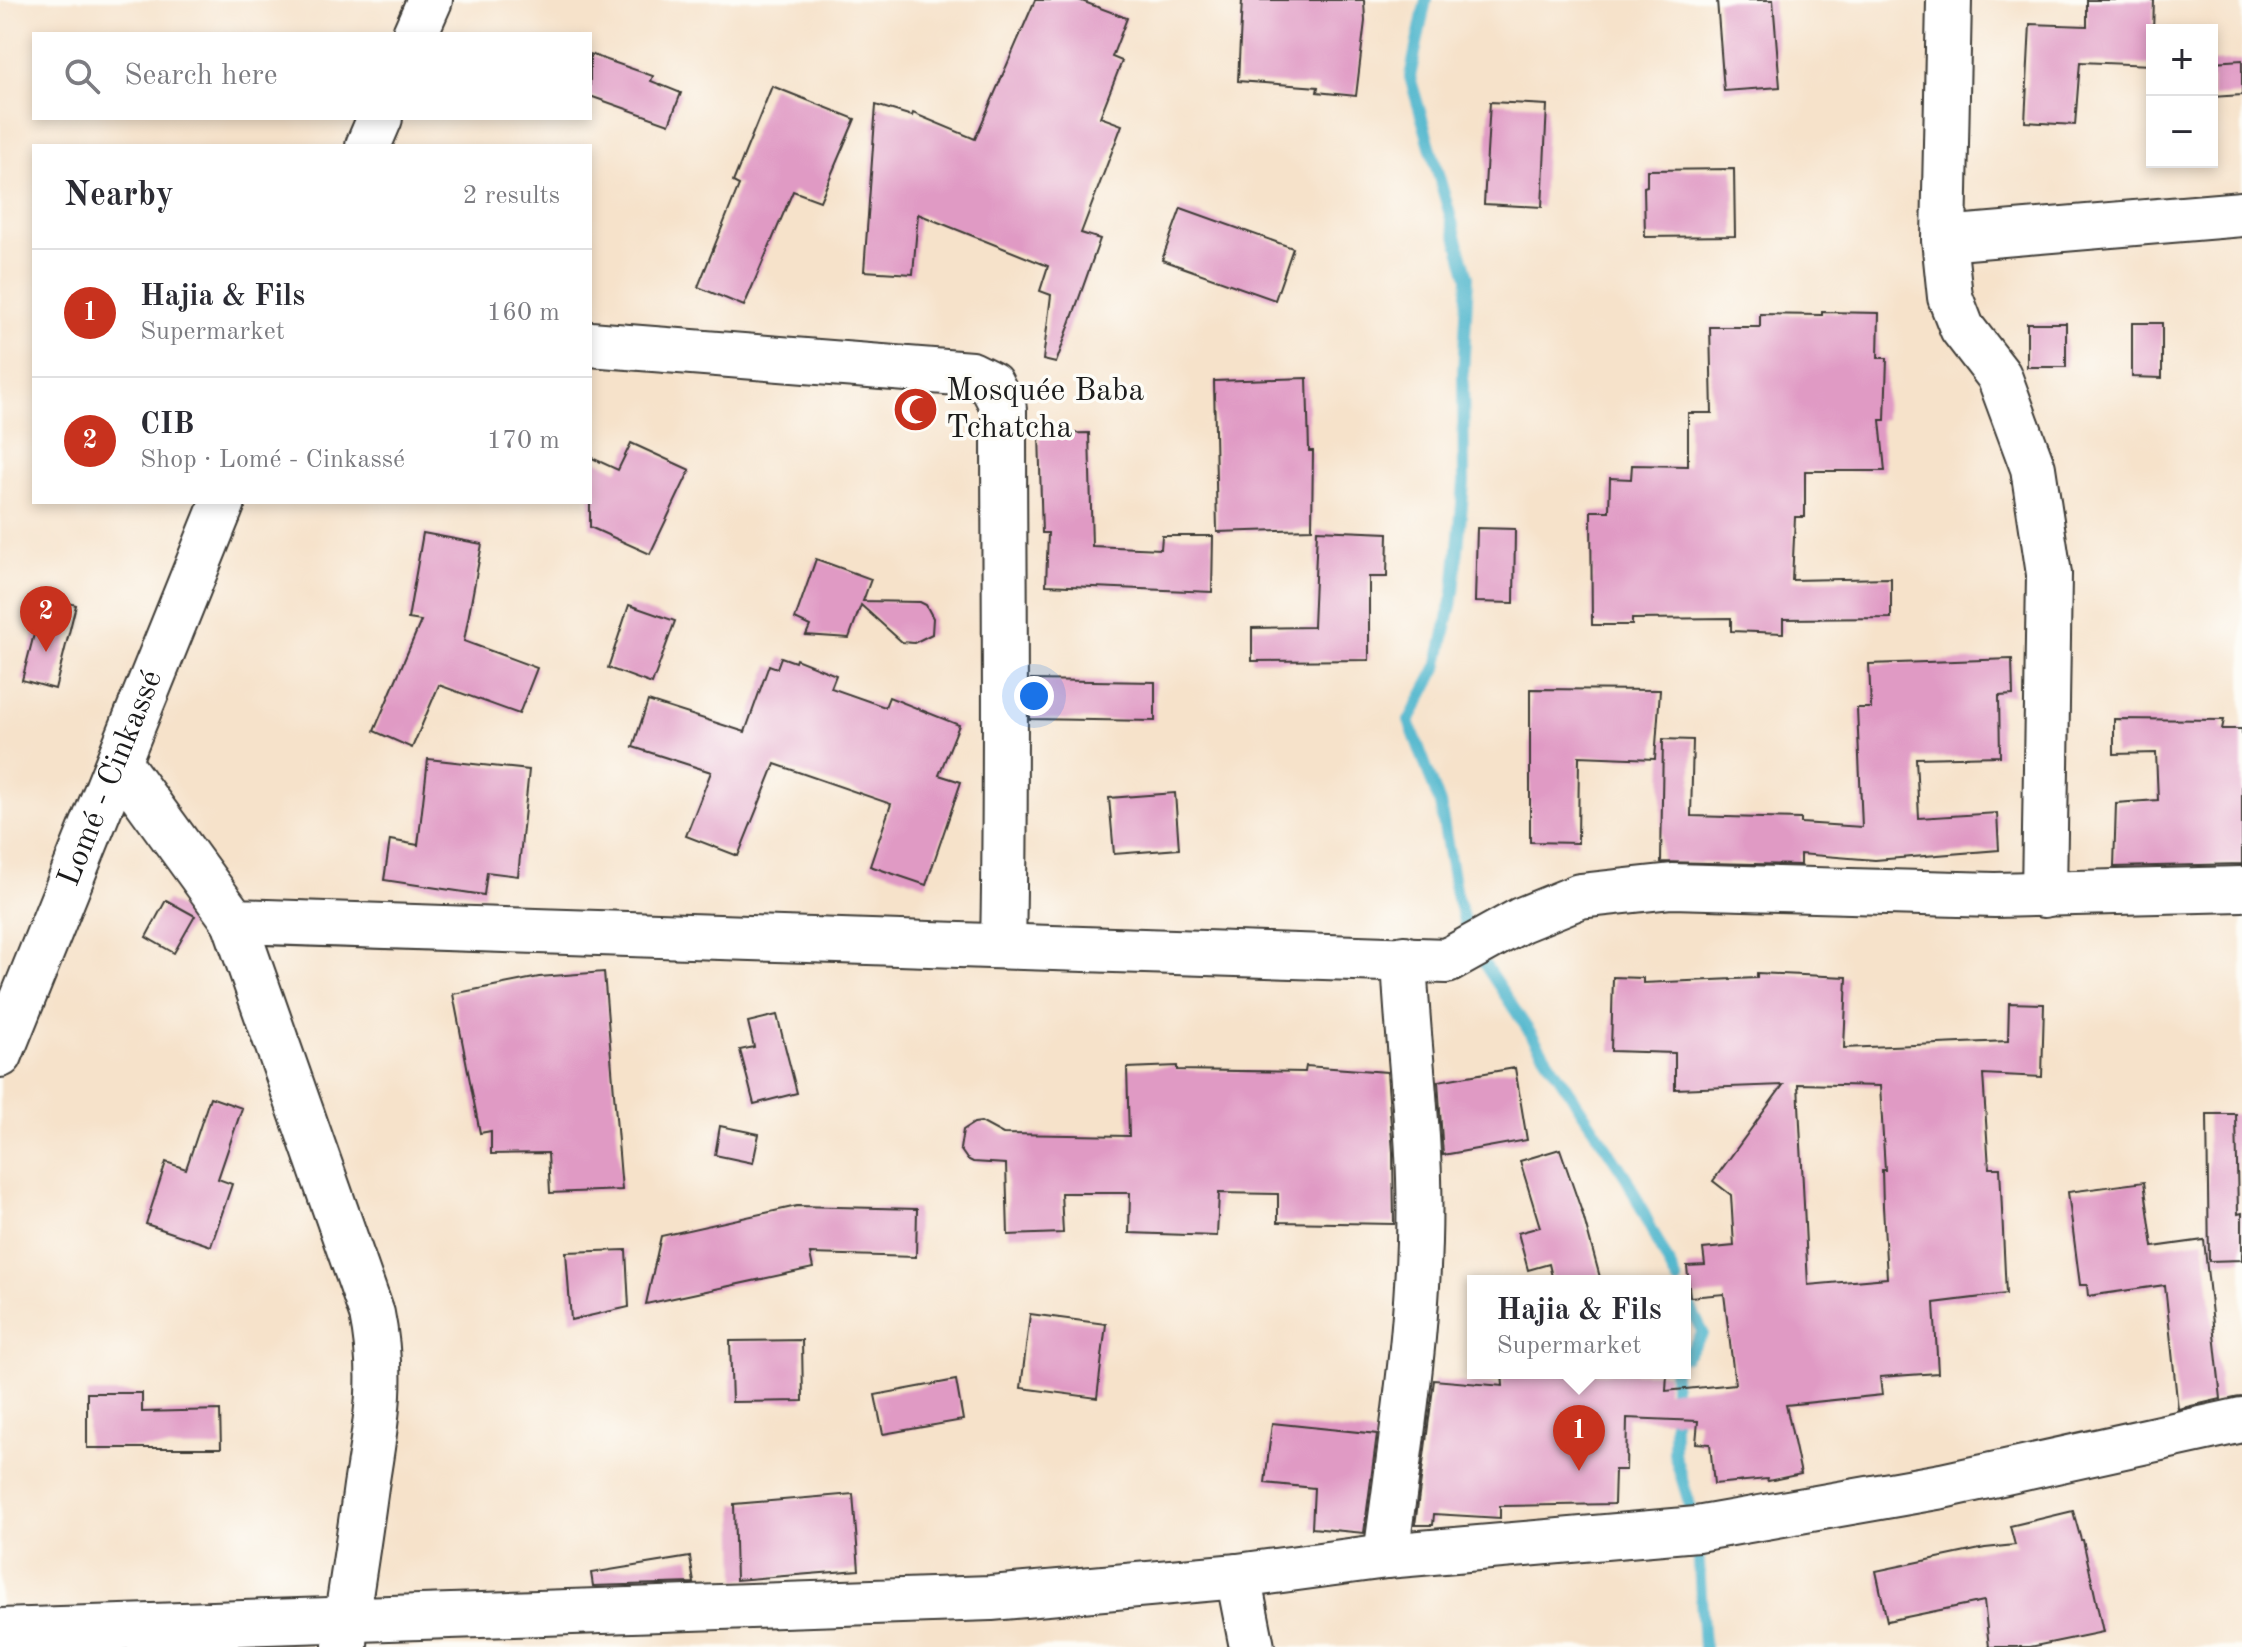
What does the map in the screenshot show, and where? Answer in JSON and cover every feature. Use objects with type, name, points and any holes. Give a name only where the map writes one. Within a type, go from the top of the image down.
[{"type":"main road","points":[[416,32],[430,0]]},
{"type":"main road","points":[[1949,0],[1944,239],[1950,297],[1962,328],[1999,376],[2033,468],[2049,574],[2044,895]]},
{"type":"main road","points":[[369,144],[379,120]]},
{"type":"main road","points":[[1944,239],[2242,214]]},
{"type":"main road","points":[[592,344],[971,374],[991,384],[1004,409],[1003,727],[1007,781],[1003,946]]},
{"type":"main road","name":"Lomé - Cinkassé","points":[[0,1055],[222,504]]},
{"type":"main road","points":[[119,763],[234,921],[372,1314],[379,1349],[380,1385],[346,1634]]},
{"type":"main road","points":[[234,921],[1447,961],[1521,920],[1580,896],[1672,886],[2044,895],[2242,889]]},
{"type":"main road","points":[[1386,1556],[1409,1374],[1419,1178],[1404,958]]},
{"type":"main road","points":[[0,1631],[346,1634],[991,1598],[1238,1576],[1386,1556],[1697,1529],[1942,1486],[2242,1420]]},
{"type":"main road","points":[[1238,1576],[1252,1647]]},
{"type":"building","points":[[1035,0],[1079,0],[1127,18],[1112,57],[1122,61],[1100,117],[1122,125],[1081,233],[1100,239],[1056,363],[1043,360],[1051,295],[1040,291],[1048,266],[918,214],[913,274],[864,271],[876,105],[912,116],[913,113],[975,139]]},
{"type":"building","points":[[1242,0],[1364,0],[1365,21],[1356,96],[1317,92],[1318,87],[1238,81]]},
{"type":"building","points":[[1717,0],[1773,0],[1780,87],[1724,91]]},
{"type":"building","points":[[2087,0],[2154,0],[2153,24],[2146,24],[2146,65],[2080,62],[2075,125],[2025,122],[2030,24],[2087,26]]},
{"type":"building","points":[[592,55],[653,76],[651,81],[681,93],[669,124],[592,97]]},
{"type":"building","points":[[2242,60],[2242,95],[2218,97],[2218,62]]},
{"type":"building","points":[[772,86],[855,119],[820,201],[793,191],[744,306],[698,287],[739,185],[733,182]]},
{"type":"building","points":[[1490,102],[1547,105],[1542,207],[1484,204]]},
{"type":"building","points":[[1734,169],[1735,236],[1645,237],[1644,187],[1647,186],[1647,170]]},
{"type":"building","points":[[1181,208],[1293,248],[1275,300],[1162,260]]},
{"type":"building","points":[[1822,312],[1879,313],[1878,358],[1887,358],[1885,420],[1880,420],[1885,471],[1805,471],[1805,517],[1795,517],[1792,580],[1891,578],[1891,618],[1783,619],[1783,633],[1731,631],[1731,618],[1632,619],[1632,625],[1592,625],[1591,511],[1609,511],[1610,478],[1631,479],[1632,465],[1688,466],[1688,413],[1712,413],[1710,327],[1760,327],[1760,314],[1822,315]]},
{"type":"building","points":[[2027,323],[2066,323],[2066,367],[2027,367]]},
{"type":"building","points":[[2132,323],[2162,323],[2162,378],[2132,377]]},
{"type":"building","points":[[1307,378],[1309,451],[1313,451],[1312,529],[1217,532],[1214,381]]},
{"type":"building","points":[[1089,433],[1092,546],[1161,549],[1162,536],[1213,536],[1212,592],[1046,585],[1048,533],[1042,533],[1039,434]]},
{"type":"building","points":[[631,443],[690,470],[650,554],[590,527],[592,458],[618,470]]},
{"type":"building","points":[[1477,528],[1515,529],[1514,603],[1475,602]]},
{"type":"building","points":[[1317,530],[1388,533],[1387,577],[1369,577],[1369,660],[1252,661],[1252,628],[1313,627]]},
{"type":"building","points":[[423,533],[482,544],[464,641],[537,668],[519,714],[439,685],[412,748],[374,731],[421,621],[408,619]]},
{"type":"building","points":[[816,559],[871,579],[863,601],[920,602],[926,605],[933,618],[932,634],[914,643],[902,642],[861,605],[849,638],[806,635],[810,626],[795,619]]},
{"type":"building","points":[[44,596],[76,605],[55,689],[22,680]]},
{"type":"building","points":[[629,605],[675,621],[652,684],[608,668]]},
{"type":"building","points":[[781,657],[795,662],[796,659],[836,675],[831,688],[885,707],[889,697],[959,725],[939,775],[961,782],[926,885],[870,866],[891,804],[775,764],[738,856],[686,836],[711,772],[633,747],[648,701],[745,732],[769,665],[777,668]]},
{"type":"building","points":[[2012,659],[2013,695],[1999,696],[2000,756],[1916,758],[1919,818],[1997,813],[1999,850],[1875,860],[1800,854],[1800,865],[1661,862],[1663,739],[1693,740],[1691,816],[1801,819],[1801,823],[1862,827],[1857,708],[1871,708],[1869,664]]},
{"type":"building","points":[[1030,680],[1155,682],[1155,721],[1030,719]]},
{"type":"building","points":[[1530,689],[1660,690],[1655,759],[1579,756],[1578,843],[1530,842]]},
{"type":"building","points":[[2114,719],[2224,720],[2222,729],[2242,729],[2242,864],[2114,867],[2116,803],[2158,800],[2156,753],[2114,754]]},
{"type":"building","points":[[428,759],[529,770],[518,876],[487,872],[484,895],[384,880],[390,840],[418,845]]},
{"type":"building","points":[[1175,793],[1179,849],[1114,854],[1109,798]]},
{"type":"building","points":[[166,900],[195,916],[174,953],[146,937]]},
{"type":"building","points":[[604,972],[622,1190],[550,1193],[548,1153],[491,1154],[491,1131],[480,1133],[453,994],[539,977]]},
{"type":"building","points":[[1757,973],[1847,977],[1844,1048],[2008,1041],[2009,1003],[2044,1004],[2042,1077],[1983,1074],[1989,1168],[2000,1168],[2006,1294],[1934,1303],[1938,1373],[1880,1377],[1882,1395],[1786,1405],[1801,1474],[1768,1481],[1714,1484],[1710,1444],[1696,1443],[1698,1421],[1627,1418],[1626,1470],[1615,1470],[1614,1504],[1500,1506],[1500,1518],[1434,1514],[1433,1525],[1415,1525],[1434,1380],[1503,1386],[1502,1379],[1667,1379],[1666,1391],[1735,1384],[1724,1294],[1691,1297],[1691,1275],[1688,1275],[1687,1266],[1705,1265],[1703,1249],[1734,1246],[1731,1195],[1713,1181],[1783,1085],[1675,1089],[1675,1053],[1611,1051],[1613,977],[1643,978],[1643,983],[1757,978]],"holes":[[[1798,1084],[1880,1086],[1885,1170],[1882,1170],[1887,1278],[1808,1285]]]},
{"type":"building","points":[[777,1015],[797,1093],[754,1104],[740,1050],[754,1047],[748,1022]]},
{"type":"building","points":[[1177,1066],[1177,1070],[1305,1072],[1306,1066],[1387,1072],[1394,1224],[1278,1222],[1278,1194],[1219,1193],[1217,1236],[1129,1233],[1130,1193],[1061,1193],[1063,1233],[1008,1235],[1006,1164],[967,1159],[960,1149],[963,1130],[981,1122],[1003,1134],[1129,1136],[1127,1068]]},
{"type":"building","points":[[1515,1068],[1527,1140],[1443,1155],[1438,1081]]},
{"type":"building","points":[[210,1097],[242,1108],[218,1179],[232,1184],[211,1246],[146,1224],[166,1162],[186,1169]]},
{"type":"building","points":[[2207,1114],[2236,1114],[2242,1260],[2209,1261]]},
{"type":"building","points":[[720,1126],[759,1134],[753,1163],[715,1155]]},
{"type":"building","points":[[1560,1149],[1599,1275],[1552,1275],[1549,1264],[1528,1270],[1518,1233],[1540,1227],[1520,1161]]},
{"type":"building","points":[[2144,1182],[2153,1247],[2204,1240],[2221,1399],[2178,1409],[2165,1285],[2088,1296],[2087,1285],[2080,1285],[2068,1192]]},
{"type":"building","points":[[797,1206],[917,1209],[916,1257],[810,1254],[813,1268],[646,1304],[661,1236]]},
{"type":"building","points":[[626,1250],[629,1307],[571,1320],[566,1252]]},
{"type":"building","points":[[1030,1314],[1106,1324],[1097,1398],[1021,1388]]},
{"type":"building","points":[[802,1340],[803,1401],[732,1402],[730,1341]]},
{"type":"building","points":[[956,1380],[963,1420],[883,1434],[875,1395]]},
{"type":"building","points":[[87,1393],[142,1393],[142,1412],[220,1410],[221,1448],[87,1448]]},
{"type":"building","points":[[1272,1423],[1377,1434],[1364,1533],[1312,1528],[1314,1488],[1265,1483]]},
{"type":"building","points":[[853,1494],[859,1570],[736,1580],[734,1504]]},
{"type":"building","points":[[2073,1511],[2083,1540],[2103,1632],[2030,1647],[1989,1647],[1984,1601],[1887,1621],[1876,1571],[1985,1548],[2015,1545],[2010,1526]]},
{"type":"building","points":[[690,1557],[694,1583],[593,1586],[591,1573]]},
{"type":"waterway","points":[[1426,0],[1410,77],[1468,277],[1463,374],[1464,482],[1454,592],[1437,668],[1409,721],[1440,804],[1456,895],[1470,939]]},
{"type":"waterway","points":[[1485,965],[1626,1177],[1674,1275]]},
{"type":"waterway","points":[[1691,1309],[1703,1333],[1691,1349]]},
{"type":"waterway","points":[[1674,1379],[1674,1453],[1697,1529],[1704,1647]]},
{"type":"place","name":"Mosquée Baba Tchatcha","points":[[915,410]]},
{"type":"place","name":"CIB","points":[[46,652]]},
{"type":"place","name":"Hajia & Fils","points":[[1579,1471]]}]
